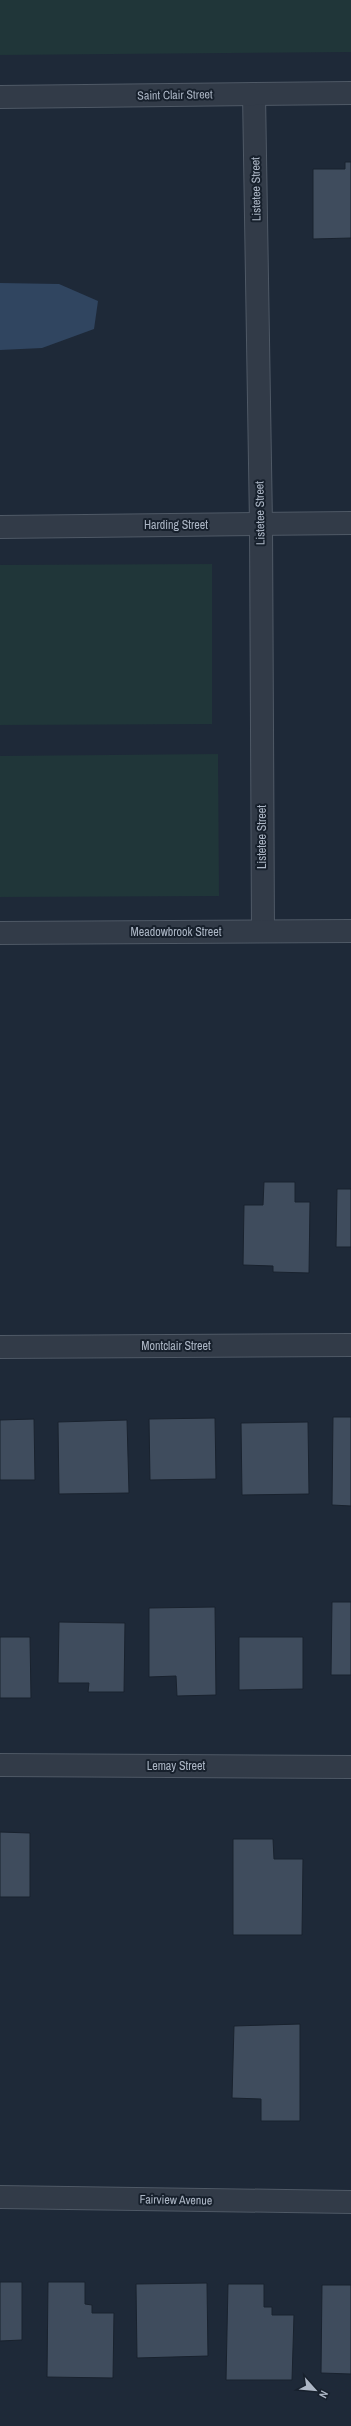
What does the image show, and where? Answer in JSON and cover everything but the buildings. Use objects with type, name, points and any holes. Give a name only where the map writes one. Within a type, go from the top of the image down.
[{"type":"street","name":"Saint Clair Street","points":[[0,97],[351,93]]},
{"type":"street","name":"Listetee Street","points":[[254,94],[261,525],[262,932]]},
{"type":"street","name":"Harding Street","points":[[0,527],[351,523]]},
{"type":"street","name":"Meadowbrook Street","points":[[0,933],[351,931]]},
{"type":"street","name":"Montclair Street","points":[[0,1347],[351,1345]]},
{"type":"street","name":"Lemay Street","points":[[0,1765],[351,1767]]},
{"type":"street","name":"Fairview Avenue","points":[[0,2197],[351,2202]]},
{"type":"green space","points":[[0,0],[351,0],[351,52],[0,55]]},
{"type":"green space","points":[[212,564],[212,724],[0,725],[0,565]]},
{"type":"green space","points":[[218,754],[219,896],[0,897],[0,756]]},
{"type":"water","points":[[0,283],[59,284],[98,301],[94,329],[42,348],[0,350]]}]
